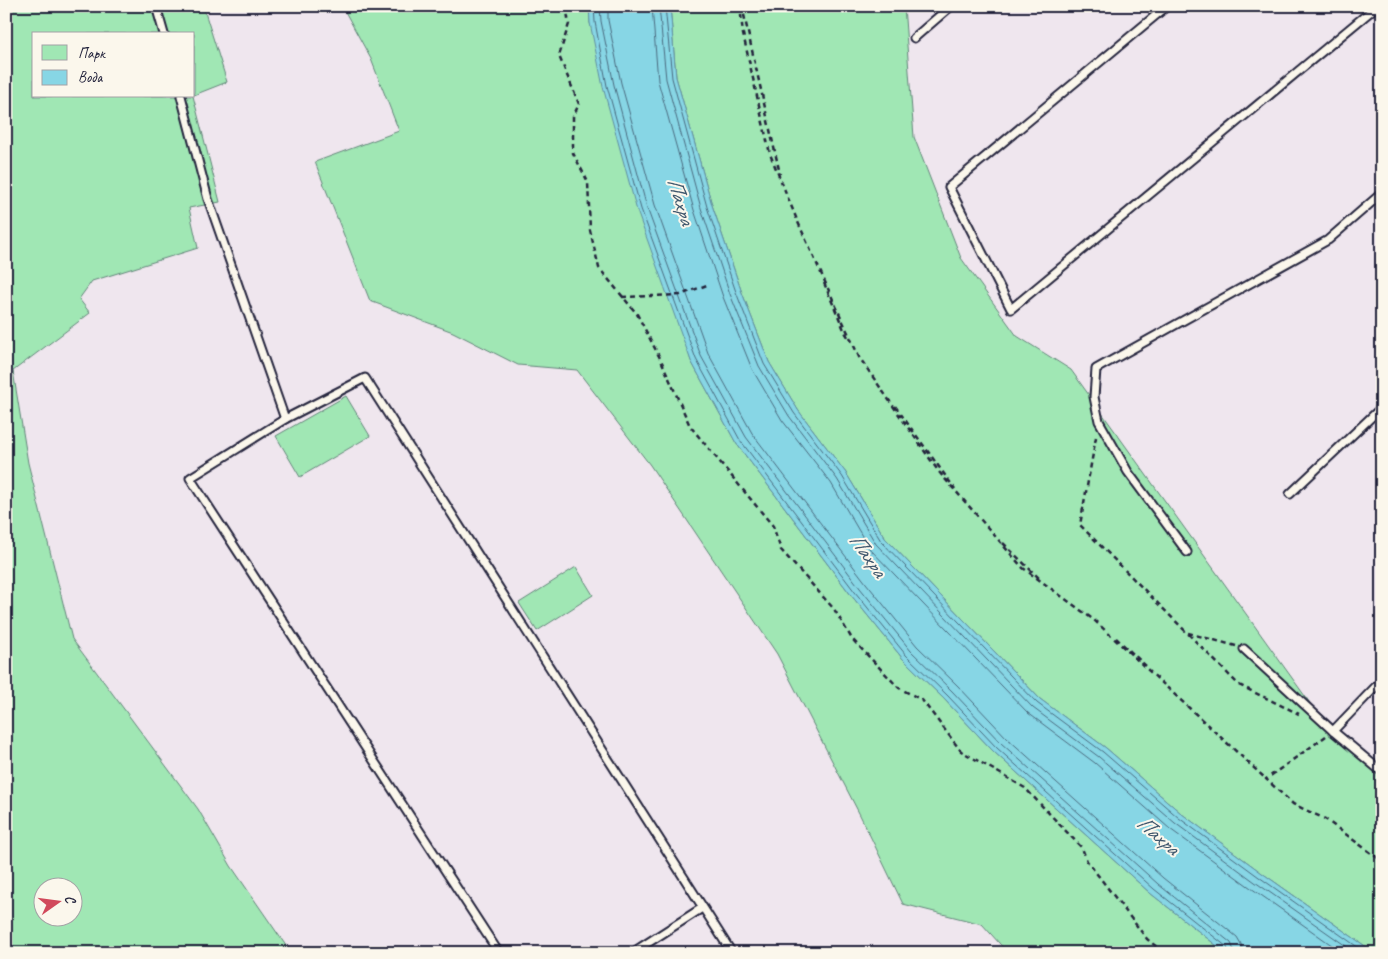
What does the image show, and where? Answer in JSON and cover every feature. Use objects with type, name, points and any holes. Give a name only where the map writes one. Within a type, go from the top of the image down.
[{"type":"lane","points":[[156,6],[163,32]]},
{"type":"lane","points":[[914,38],[951,6]]},
{"type":"lane","points":[[1167,6],[949,187],[1011,309],[1377,6]]},
{"type":"lane","points":[[181,98],[208,199],[285,419]]},
{"type":"lane","points":[[1187,552],[1128,472],[1099,421],[1094,397],[1096,369],[1328,240],[1382,193]]},
{"type":"lane","points":[[499,953],[190,478],[285,419],[365,378],[732,953]]},
{"type":"lane","points":[[1290,494],[1382,407]]},
{"type":"lane","points":[[1244,649],[1333,731],[1382,772]]},
{"type":"lane","points":[[1333,731],[1382,680]]},
{"type":"lane","points":[[632,953],[702,908]]},
{"type":"path","points":[[566,6],[569,24],[560,56],[579,104],[574,117],[573,153],[588,182],[590,230],[599,268],[636,314],[657,353],[690,426],[773,526],[781,550],[834,609],[852,639],[899,688],[922,700],[961,751],[1025,788],[1053,816],[1082,848],[1087,861],[1147,939],[1164,953]]},
{"type":"path","points":[[741,6],[784,190],[845,332],[883,389],[975,516],[1053,591],[1122,643],[1293,804],[1326,819],[1382,861]]},
{"type":"path","points":[[622,296],[680,295],[707,285]]},
{"type":"path","points":[[1099,421],[1080,525],[1239,685],[1307,718]]},
{"type":"path","points":[[1186,632],[1244,649]]},
{"type":"path","points":[[1266,779],[1333,731]]},
{"type":"green space","points":[[6,6],[203,6],[227,82],[195,95],[195,32],[32,32],[32,98],[194,98],[220,202],[189,208],[198,248],[92,281],[79,299],[90,313],[13,371],[28,463],[72,639],[198,809],[231,866],[291,953],[6,953]]},
{"type":"green space","points":[[342,6],[589,6],[590,23],[691,361],[736,443],[851,595],[903,659],[993,751],[1150,893],[1226,953],[1008,953],[982,924],[903,904],[860,815],[777,654],[650,465],[577,370],[518,365],[453,332],[370,301],[315,162],[399,131],[371,59]]},
{"type":"green space","points":[[670,6],[904,6],[914,137],[961,258],[1017,336],[1071,370],[1320,717],[1382,767],[1382,953],[1375,953],[1182,814],[1106,748],[1040,699],[885,538],[846,473],[798,410],[769,362],[741,290],[712,205],[676,77]]},
{"type":"green space","points":[[346,396],[370,436],[300,477],[276,436]]},
{"type":"green space","points":[[576,567],[593,595],[537,631],[519,603]]},
{"type":"water","name":"Пахра","points":[[589,6],[670,6],[676,77],[712,205],[741,290],[769,362],[798,410],[846,473],[885,538],[1040,699],[1106,748],[1182,814],[1375,953],[1226,953],[1150,893],[993,751],[903,659],[851,595],[736,443],[691,361],[637,211],[603,87],[590,23]]}]
